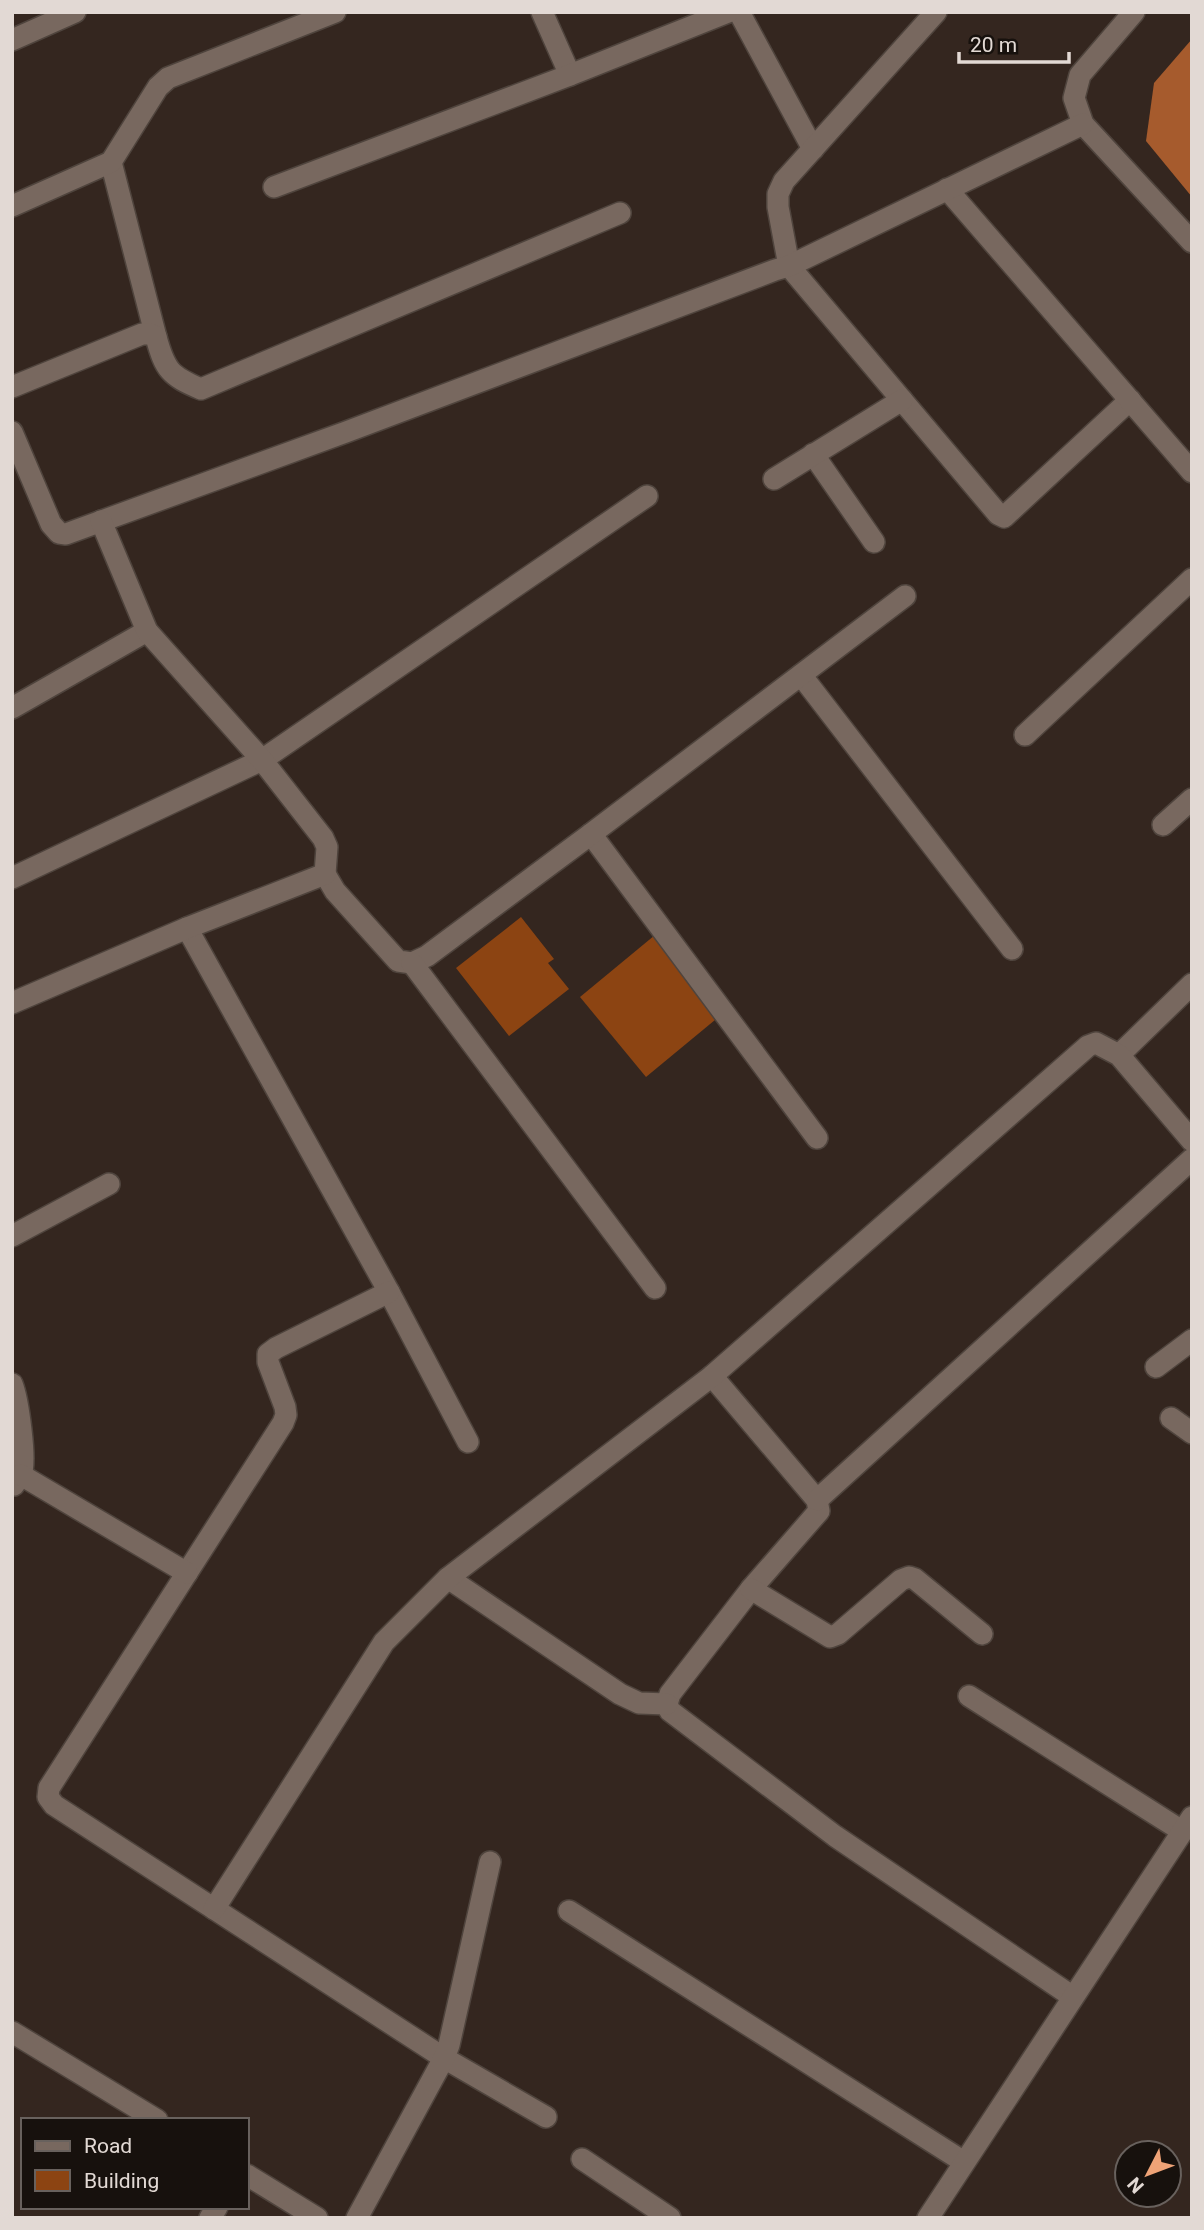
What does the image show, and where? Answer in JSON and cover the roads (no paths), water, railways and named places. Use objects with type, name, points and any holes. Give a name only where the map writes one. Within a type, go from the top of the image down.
[{"type":"street","points":[[12,40],[75,12]]},
{"type":"street","points":[[12,206],[111,162],[158,87],[168,78],[335,12]]},
{"type":"street","points":[[542,12],[570,75]]},
{"type":"street","points":[[274,187],[728,12]]},
{"type":"street","points":[[739,12],[813,149]]},
{"type":"street","points":[[936,12],[784,181],[778,194],[778,208],[789,267],[998,514],[1004,517],[1130,400]]},
{"type":"street","points":[[1133,12],[1080,75],[1074,97],[1083,124],[1192,242]]},
{"type":"street","points":[[12,432],[51,524],[59,533],[66,534],[789,267],[1083,124]]},
{"type":"street","points":[[111,162],[162,361],[178,379],[201,389],[620,213]]},
{"type":"street","points":[[947,189],[1192,472]]},
{"type":"street","points":[[12,387],[142,334],[156,337]]},
{"type":"street","points":[[774,479],[902,400]]},
{"type":"street","points":[[813,454],[874,542]]},
{"type":"street","points":[[12,878],[262,760],[647,496]]},
{"type":"street","points":[[101,521],[146,631],[262,760],[323,838],[327,847],[325,874],[335,891],[398,961],[412,963],[427,956],[591,834],[905,596]]},
{"type":"street","points":[[1025,735],[1192,579]]},
{"type":"street","points":[[12,708],[146,631]]},
{"type":"street","points":[[801,675],[1012,949]]},
{"type":"street","points":[[1163,825],[1192,800]]},
{"type":"street","points":[[591,834],[817,1138]]},
{"type":"street","points":[[12,1003],[187,928],[325,874]]},
{"type":"street","points":[[187,928],[389,1292],[468,1441]]},
{"type":"street","points":[[412,963],[655,1288]]},
{"type":"street","points":[[1119,1055],[1192,984]]},
{"type":"street","points":[[214,1909],[384,1642],[448,1578],[712,1376],[1088,1046],[1096,1043],[1119,1055],[1192,1141]]},
{"type":"street","points":[[817,1500],[1192,1159]]},
{"type":"street","points":[[12,1236],[108,1184]]},
{"type":"street","points":[[389,1292],[268,1354],[268,1362],[285,1408],[283,1423],[49,1788],[48,1797],[54,1805],[444,2058],[546,2117]]},
{"type":"street","points":[[1156,1367],[1192,1340]]},
{"type":"street","points":[[712,1376],[817,1500],[819,1511],[751,1589],[670,1694],[667,1704],[670,1711],[835,1836],[1073,1997]]},
{"type":"street","points":[[12,1384],[19,1417],[22,1458],[17,1480],[187,1573]]},
{"type":"street","points":[[1171,1418],[1192,1433]]},
{"type":"street","points":[[751,1589],[830,1637],[838,1634],[901,1580],[909,1577],[915,1579],[982,1634]]},
{"type":"street","points":[[448,1578],[620,1694],[639,1703],[667,1704]]},
{"type":"street","points":[[928,2218],[1187,1824],[969,1696]]},
{"type":"street","points":[[356,2218],[449,2045],[490,1862]]},
{"type":"street","points":[[569,1911],[964,2162]]},
{"type":"street","points":[[12,2032],[154,2118]]},
{"type":"street","points":[[582,2159],[670,2218]]},
{"type":"street","points":[[248,2176],[317,2218]]}]
